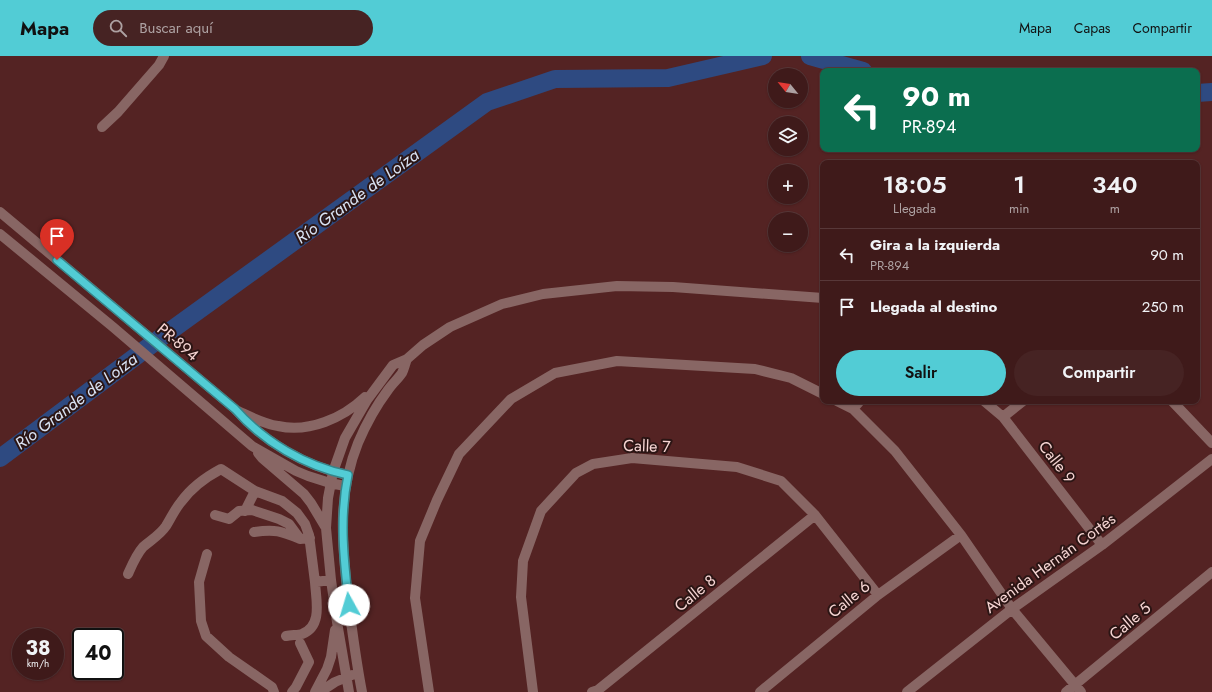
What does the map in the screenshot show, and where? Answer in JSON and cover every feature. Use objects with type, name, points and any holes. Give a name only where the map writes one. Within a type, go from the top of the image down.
[{"type":"street","points":[[102,127],[118,112],[159,65],[164,56]]},
{"type":"street","name":"PR-894","points":[[0,212],[235,409],[245,421],[268,440],[308,463],[333,472],[348,475]]},
{"type":"street","name":"PR-894","points":[[0,234],[113,327],[252,446],[296,471],[313,478],[345,486]]},
{"type":"street","points":[[349,692],[331,580],[326,528],[330,483],[345,438],[374,390],[393,365],[407,359],[423,345],[450,327],[502,304],[543,294],[625,286],[673,287],[820,298]]},
{"type":"street","points":[[362,692],[344,560],[342,528],[345,486],[359,442],[372,415],[402,372],[407,359]]},
{"type":"street","points":[[429,692],[414,598],[420,541],[437,500],[460,454],[511,399],[554,373],[616,360],[755,369],[791,378],[820,392]]},
{"type":"street","points":[[235,409],[257,419],[278,426],[292,428],[330,420],[345,412],[374,390]]},
{"type":"street","points":[[843,404],[853,409],[895,451],[962,535],[1012,608],[1078,689]]},
{"type":"street","points":[[853,409],[857,404]]},
{"type":"street","name":"Calle 9","points":[[988,404],[1003,417],[1102,545]]},
{"type":"street","points":[[1003,417],[1019,404]]},
{"type":"street","points":[[1175,404],[1212,443]]},
{"type":"street","points":[[252,446],[262,458],[304,494],[326,528]]},
{"type":"street","name":"Calle 7","points":[[533,692],[521,597],[523,561],[541,511],[576,473],[594,464],[632,458],[737,467],[781,481],[815,514],[878,595]]},
{"type":"street","name":"Avenida Hernán Cortés","points":[[907,692],[1012,608],[1102,545],[1212,459]]},
{"type":"street","points":[[128,574],[134,560],[143,548],[166,526],[181,502],[196,486],[212,473],[221,469],[255,492],[282,501],[297,513],[305,524],[305,539],[315,582],[317,616],[315,625],[303,634],[286,636]]},
{"type":"street","points":[[245,511],[255,492]]},
{"type":"street","points":[[215,515],[229,519],[239,511],[252,510],[289,524],[305,539]]},
{"type":"street","name":"Calle 8","points":[[592,692],[598,690],[815,514]]},
{"type":"street","points":[[254,532],[270,530],[283,532],[305,539]]},
{"type":"street","name":"Calle 6","points":[[760,692],[878,595],[962,535]]},
{"type":"street","points":[[207,554],[199,582],[201,621],[206,636],[229,657],[272,687],[274,692]]},
{"type":"street","name":"Calle 5","points":[[1066,692],[1078,689],[1212,572]]},
{"type":"street","points":[[315,582],[331,580]]},
{"type":"street","points":[[315,692],[329,663],[337,622]]},
{"type":"street","points":[[292,692],[309,662],[300,643]]},
{"type":"street","points":[[320,692],[335,682],[359,673]]},
{"type":"waterway","name":"Río Grande de Loíza","points":[[0,458],[159,339],[487,102],[555,79],[668,78],[763,56]]},
{"type":"waterway","name":"Río Grande de Loíza","points":[[810,56],[852,68]]},
{"type":"waterway","name":"Río Grande de Loíza","points":[[1200,93],[1212,92]]},
{"type":"route","points":[[57,260],[235,409],[245,421],[268,440],[308,463],[333,472],[348,475],[345,486],[342,528],[349,605]]}]
